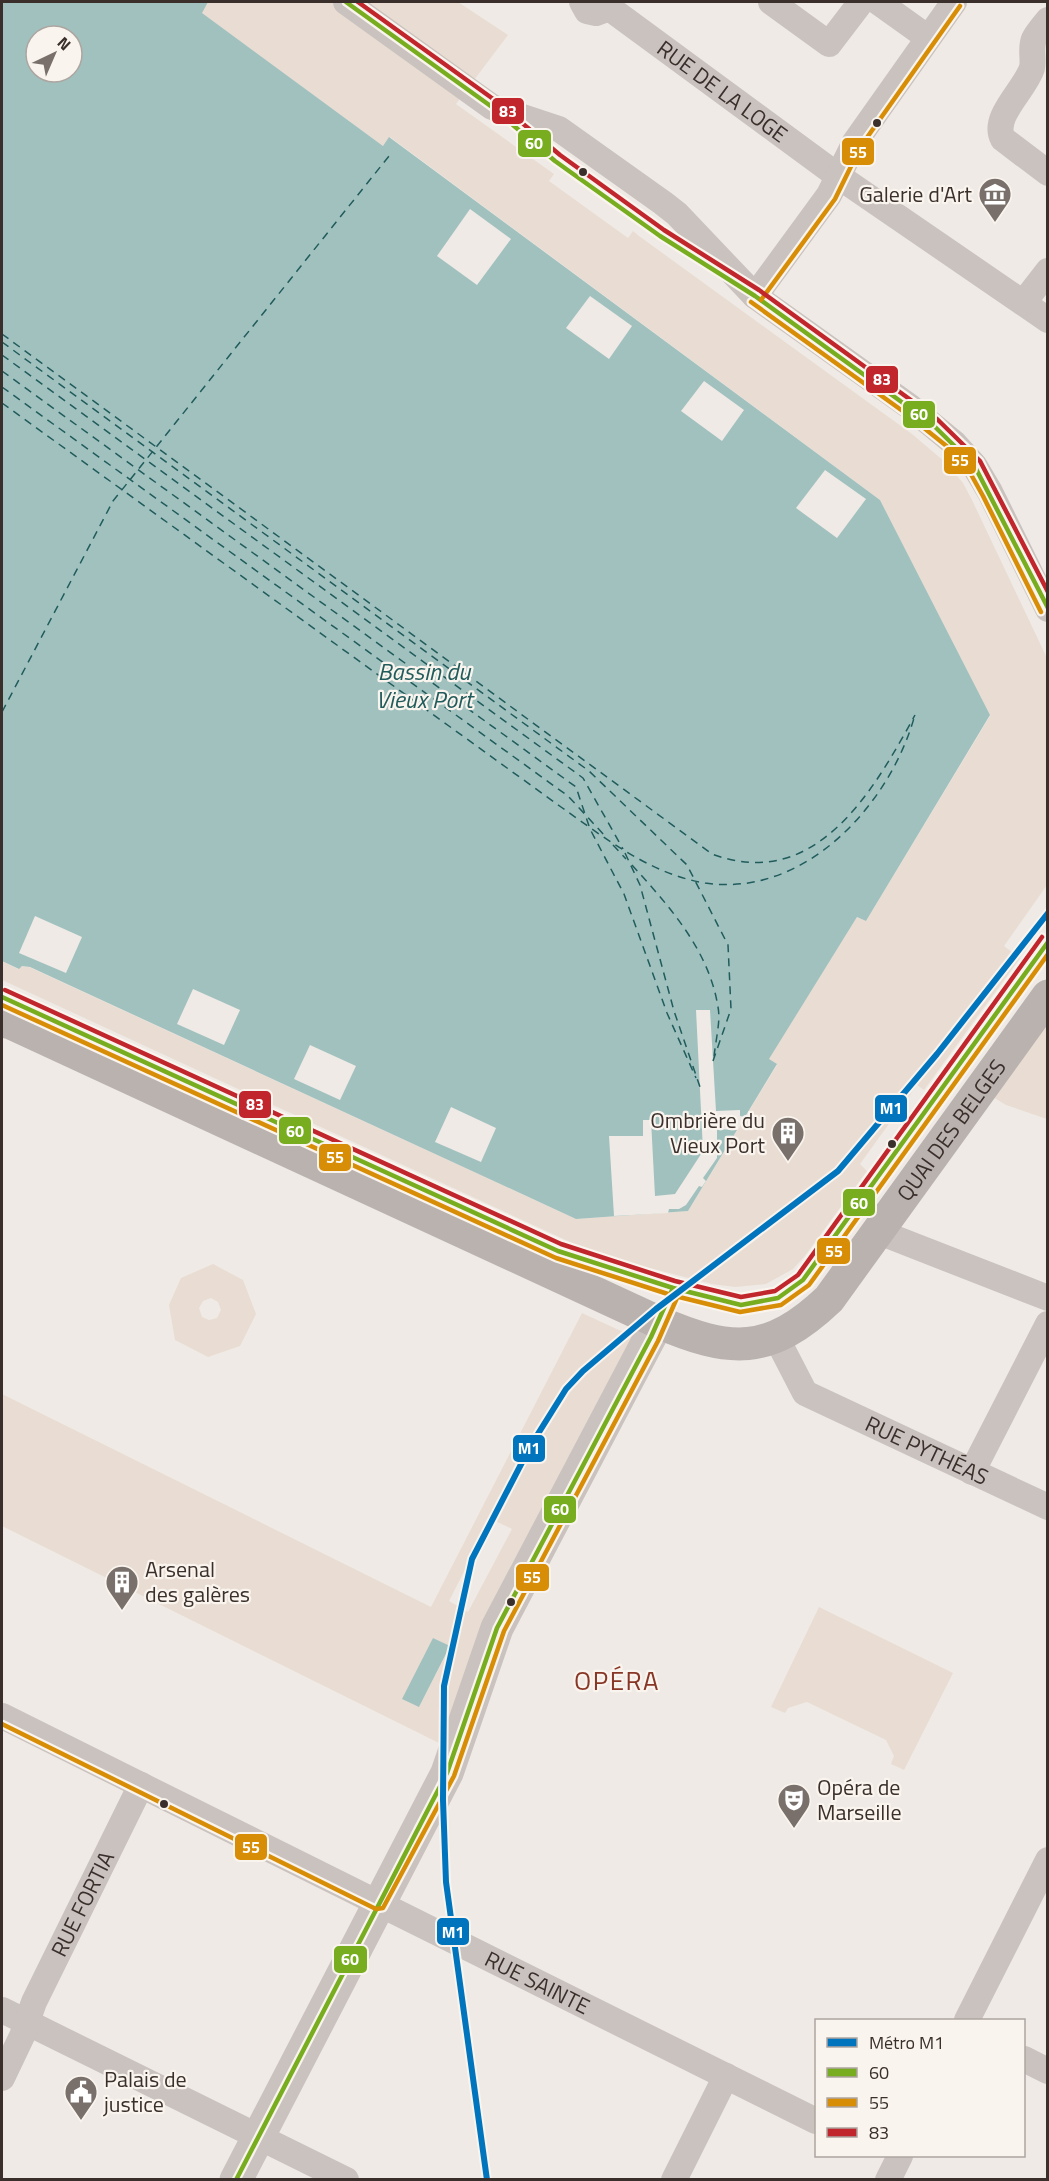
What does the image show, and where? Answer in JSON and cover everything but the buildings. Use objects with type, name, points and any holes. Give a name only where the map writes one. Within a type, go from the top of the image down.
[{"type":"main road","name":"QUAI DES BELGES","points":[[2,1021],[42,1037],[658,1322],[716,1343],[758,1343],[816,1311],[829,1299],[1047,996]]},
{"type":"street","points":[[345,2],[492,107],[559,129],[678,214],[755,296],[909,406],[954,443],[974,465],[990,492],[1047,609]]},
{"type":"street","name":"RUE DE LA LOGE","points":[[582,2],[591,13],[601,13],[608,4],[838,176],[1047,320]]},
{"type":"street","points":[[771,2],[830,45],[861,2]]},
{"type":"street","points":[[878,2],[927,37]]},
{"type":"street","points":[[755,296],[829,195],[855,142],[927,37],[954,2]]},
{"type":"street","points":[[1047,20],[1033,41],[1033,66],[1000,122],[998,131],[1003,139],[1047,173]]},
{"type":"street","points":[[1024,302],[1047,271]]},
{"type":"street","points":[[879,1232],[1047,1298]]},
{"type":"street","points":[[236,2180],[447,1773],[497,1628],[658,1322]]},
{"type":"street","points":[[972,1472],[1047,1324]]},
{"type":"street","name":"RUE PYTHÉAS","points":[[775,1335],[805,1393],[1047,1507]]},
{"type":"street","name":"RUE SAINTE","points":[[2,1716],[815,2120]]},
{"type":"street","name":"RUE FORTIA","points":[[2,2078],[34,2002],[141,1785]]},
{"type":"street","points":[[968,2019],[1047,1860]]},
{"type":"street","points":[[2,2010],[346,2180]]},
{"type":"street","points":[[1025,2060],[1047,2071]]},
{"type":"street","points":[[674,2180],[726,2076]]},
{"type":"shaded area","points":[[208,2],[458,2],[508,35],[456,104],[554,174],[549,181],[628,238],[633,231],[912,434],[945,462],[963,483],[972,500],[1047,658],[1047,885],[1004,946],[1020,958],[924,1090],[917,1085],[860,1164],[867,1171],[804,1257],[793,1269],[766,1284],[735,1287],[712,1284],[626,1262],[570,1242],[2,980],[2,961],[18,969],[22,966],[29,967],[576,1219],[688,1211],[777,1065],[768,1059],[857,917],[866,921],[990,716],[880,500],[390,137],[383,146],[201,13]]},
{"type":"shaded area","points":[[1047,1013],[1047,1119],[1006,1105],[988,1094]]},
{"type":"shaded area","points":[[213,1264],[243,1280],[256,1314],[240,1346],[208,1357],[175,1340],[169,1305],[181,1278]],"holes":[[[211,1298],[218,1302],[221,1310],[217,1318],[209,1320],[202,1317],[199,1308],[203,1301]]]},
{"type":"shaded area","points":[[582,1313],[634,1337],[443,1745],[2,1526],[2,1394],[431,1607]],"holes":[[[491,1519],[512,1529],[468,1612],[449,1601]],[[433,1638],[450,1647],[419,1707]]]},
{"type":"shaded area","points":[[819,1607],[953,1673],[904,1770],[891,1764],[894,1756],[886,1740],[807,1702],[788,1708],[785,1713],[771,1707]]},
{"type":"water","name":"Bassin du Vieux Port","points":[[2,2],[208,2],[202,13],[383,146],[389,137],[880,500],[990,715],[866,921],[857,917],[769,1059],[777,1064],[688,1211],[576,1219],[30,967],[22,966],[19,969],[2,961]]},
{"type":"water","points":[[433,1638],[450,1646],[419,1707],[402,1699]]},
{"type":"pier","points":[[470,209],[511,239],[477,285],[437,256]]},
{"type":"pier","points":[[590,296],[632,326],[609,359],[566,328]]},
{"type":"pier","points":[[704,381],[744,410],[722,441],[681,411]]},
{"type":"pier","points":[[825,470],[866,499],[837,538],[796,508]]},
{"type":"pier","points":[[35,916],[82,937],[66,973],[19,953]]},
{"type":"pier","points":[[193,989],[240,1010],[224,1045],[177,1024]]},
{"type":"pier","points":[[696,1010],[710,1010],[716,1111],[740,1110],[740,1116],[745,1117],[738,1130],[717,1129],[717,1158],[703,1178],[706,1181],[702,1187],[699,1186],[686,1205],[679,1209],[669,1209],[668,1213],[614,1216],[609,1136],[643,1136],[643,1120],[651,1120],[655,1196],[675,1194],[703,1151]]},
{"type":"pier","points":[[310,1045],[356,1066],[340,1100],[294,1079]]},
{"type":"pier","points":[[451,1107],[496,1128],[481,1162],[435,1142]]},
{"type":"ferry route","points":[[2,712],[113,501],[389,156]]},
{"type":"ferry route","points":[[2,334],[712,854],[749,862],[782,859],[811,847],[837,827],[860,802],[881,774],[915,715]]},
{"type":"ferry route","points":[[2,342],[589,771],[687,865],[728,945],[731,1009],[713,1061]]},
{"type":"ferry route","points":[[2,355],[583,778],[623,849]]},
{"type":"ferry route","points":[[2,371],[576,787],[590,829],[624,894],[667,1013],[696,1078]]},
{"type":"ferry route","points":[[2,387],[568,796],[606,837]]},
{"type":"ferry route","points":[[2,403],[594,831],[665,872],[705,883],[742,884],[776,876],[808,860],[838,839],[885,783],[902,751],[914,718]]},
{"type":"ferry route","points":[[613,845],[626,859]]},
{"type":"ferry route","points":[[625,853],[640,885],[674,1011],[701,1090]]},
{"type":"ferry route","points":[[632,865],[673,913],[697,948],[706,967],[719,1013],[714,1058]]},
{"type":"metro line","name":"M1","points":[[487,2180],[446,1882],[443,1800],[444,1686],[472,1559],[531,1445],[566,1389],[583,1371],[656,1309],[838,1171],[937,1054],[1048,913]]},
{"type":"transit line","name":"60","points":[[346,2],[492,107],[555,161],[660,236],[755,296],[932,424],[974,465],[1048,608]]},
{"type":"transit line","name":"83","points":[[358,2],[496,101],[560,155],[664,230],[759,290],[937,419],[980,461],[1048,592]]},
{"type":"transit line","name":"55","points":[[761,300],[835,199],[861,146],[960,6]]},
{"type":"transit line","name":"55","points":[[751,302],[904,412],[949,448],[968,469],[1041,612]]},
{"type":"transit line","name":"83","points":[[5,990],[561,1244],[675,1281],[741,1297],[775,1291],[798,1275],[1042,937]]},
{"type":"transit line","name":"60","points":[[2,997],[558,1251],[673,1288],[741,1305],[778,1298],[803,1280],[1048,942]]},
{"type":"transit line","name":"55","points":[[2,1005],[556,1258],[671,1295],[740,1312],[781,1305],[809,1285],[1048,954]]},
{"type":"transit line","name":"60","points":[[236,2180],[447,1773],[497,1628],[651,1337],[673,1288]]},
{"type":"transit line","name":"55","points":[[2,1724],[376,1909],[383,1908],[454,1776],[504,1631],[658,1341],[680,1291]]},
{"type":"place","name":"Galerie d'Art","points":[[995,223]]},
{"type":"place","name":"Ombrière du Vieux Port","points":[[788,1162]]},
{"type":"place","name":"Arsenal des galères","points":[[122,1611]]},
{"type":"place","name":"Opéra de Marseille","points":[[794,1829]]},
{"type":"place","name":"Palais de justice","points":[[81,2121]]},
{"type":"district","name":"OPÉRA","points":[[617,1681]]}]
